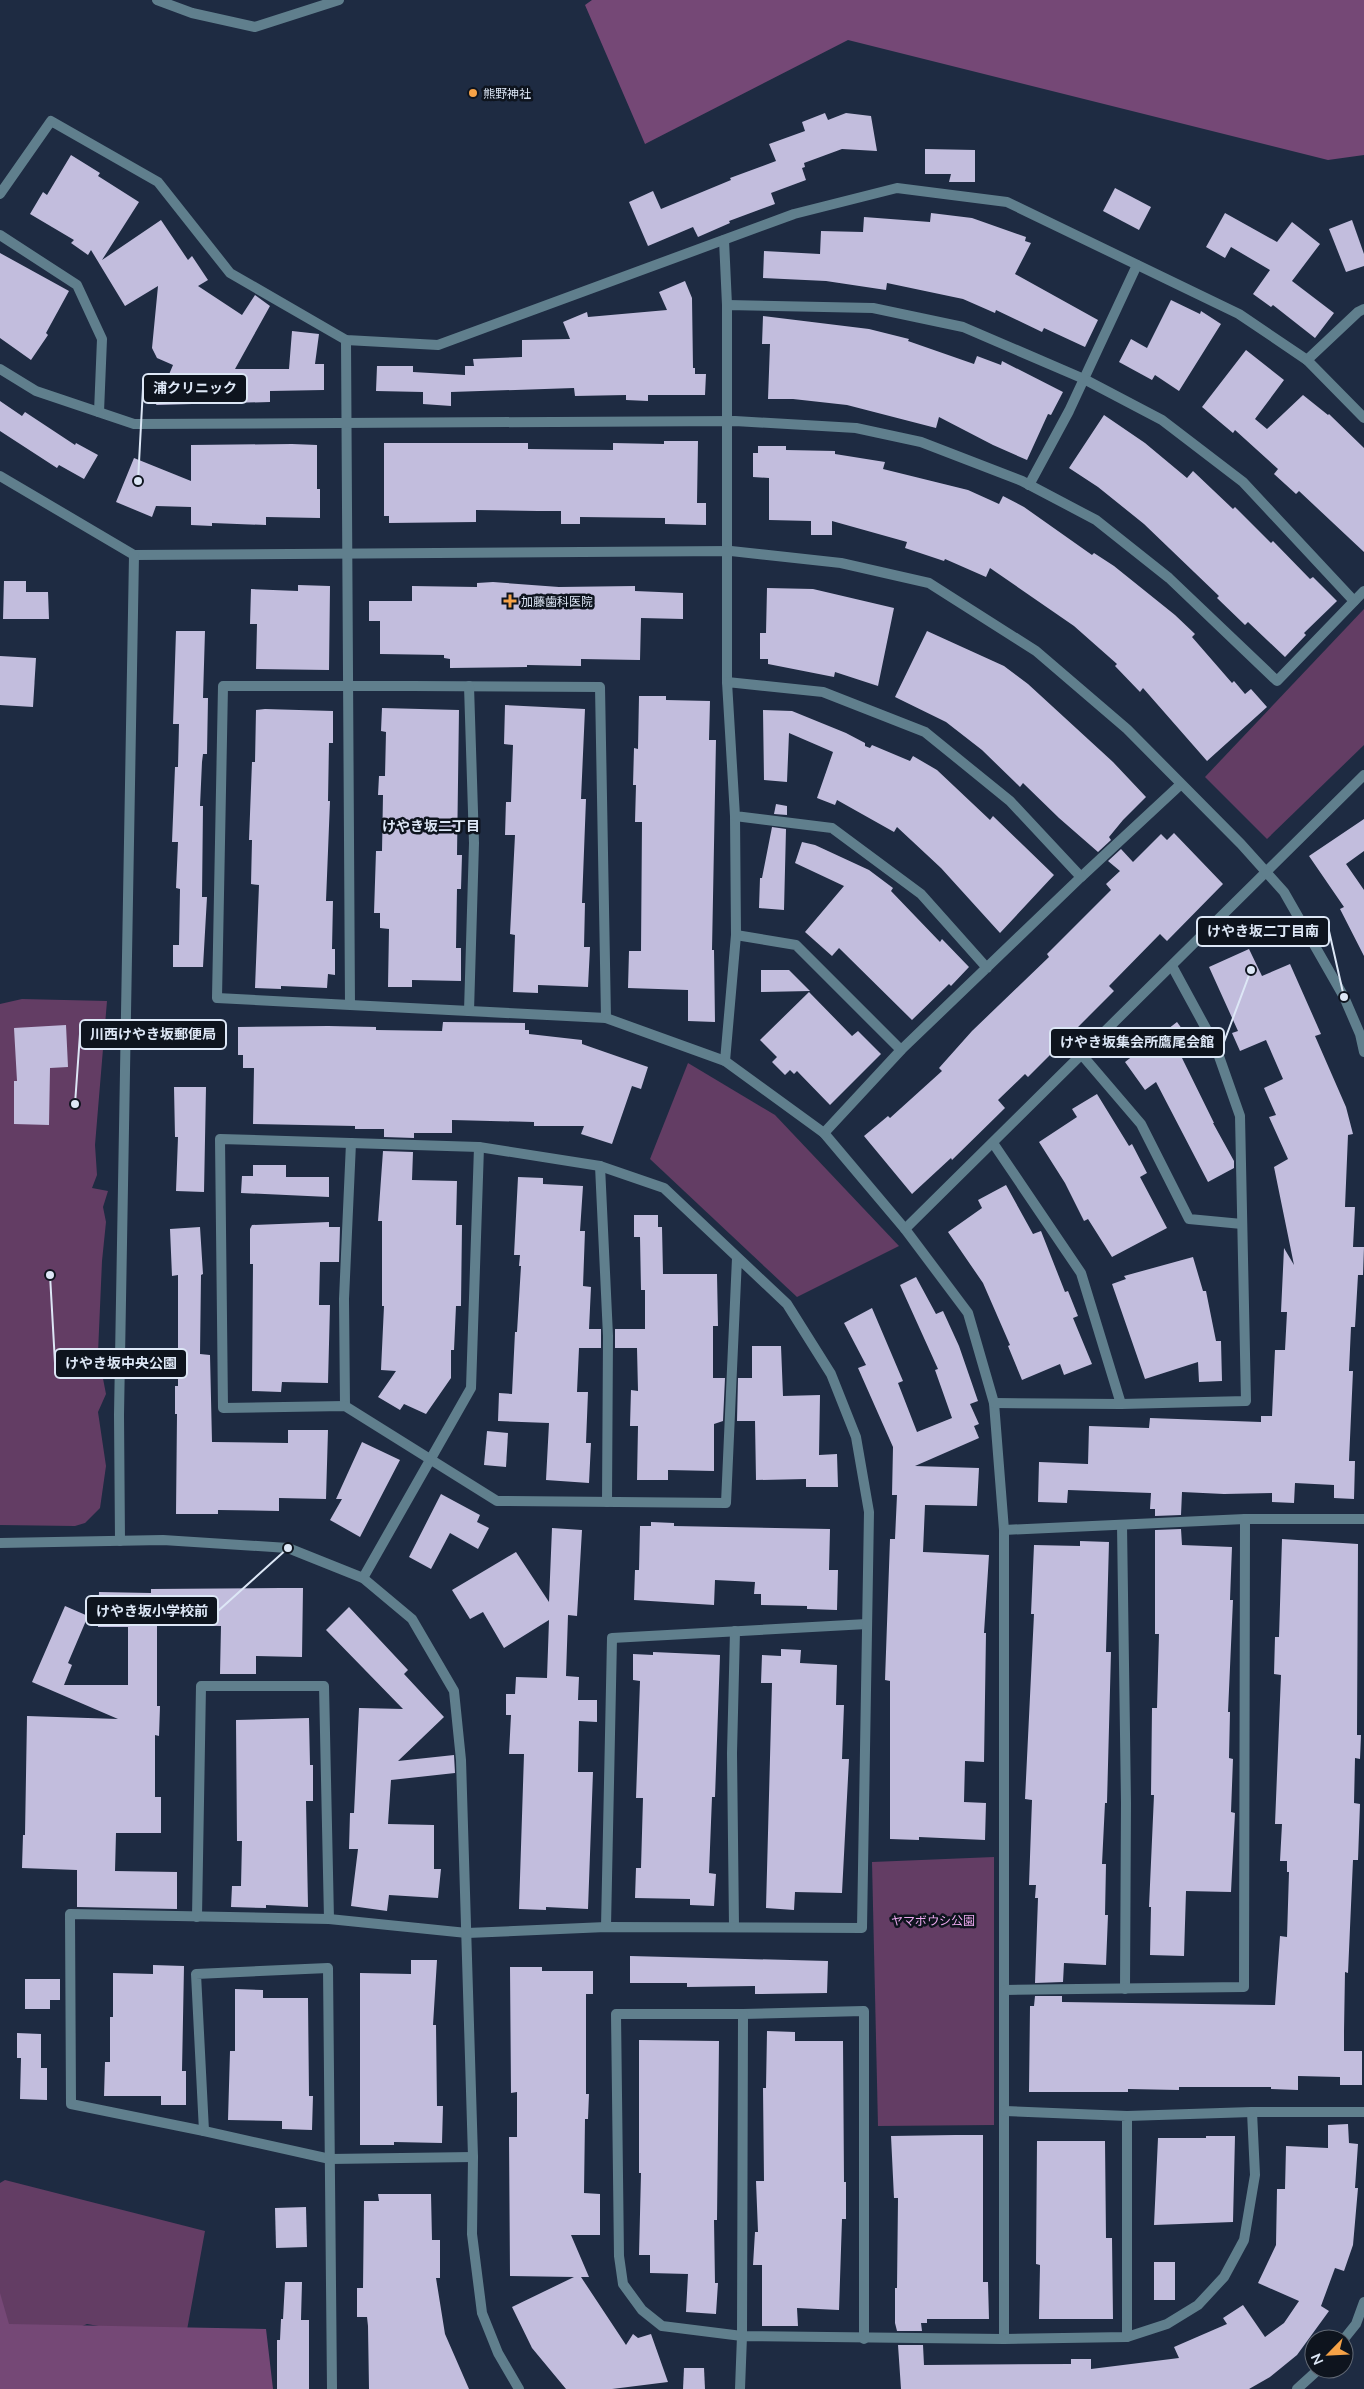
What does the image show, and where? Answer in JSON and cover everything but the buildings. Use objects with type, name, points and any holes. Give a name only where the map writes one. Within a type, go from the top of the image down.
[{"type":"street","points":[[157,0],[192,13],[255,27],[339,0]]},
{"type":"street","points":[[0,194],[51,121],[158,182],[230,274],[346,340],[438,346],[794,214],[897,188],[1006,202],[1239,314],[1307,360],[1364,418]]},
{"type":"street","points":[[0,235],[77,285],[102,339],[99,412]]},
{"type":"street","points":[[724,240],[727,305],[727,682],[735,816],[736,935],[725,1061]]},
{"type":"street","points":[[1029,485],[1084,379],[1137,265]]},
{"type":"street","points":[[727,305],[873,308],[963,327],[1084,379],[1162,420],[1242,482],[1354,601]]},
{"type":"street","points":[[1307,360],[1358,312],[1364,309]]},
{"type":"street","points":[[346,340],[350,1005]]},
{"type":"street","points":[[0,369],[36,391],[134,424],[346,425],[727,421],[856,428],[921,442],[1029,485],[1096,520],[1169,578],[1277,681],[1364,591]]},
{"type":"street","points":[[0,476],[134,555],[727,552],[841,563],[929,583],[1036,651],[1127,730],[1241,844],[1284,892],[1344,997],[1360,1034],[1364,1052]]},
{"type":"street","points":[[120,1541],[119,1415],[134,555]]},
{"type":"street","points":[[727,682],[824,692],[925,732],[1010,801],[1081,877]]},
{"type":"street","points":[[606,1018],[600,686],[223,686],[217,998],[606,1018],[725,1061],[824,1133],[906,1229],[968,1313],[994,1403],[1004,1530],[1004,2339]]},
{"type":"street","points":[[469,686],[474,842],[469,1011]]},
{"type":"street","points":[[906,1229],[1266,873],[1363,780]]},
{"type":"street","points":[[824,1133],[901,1050],[1180,784]]},
{"type":"street","points":[[735,816],[832,828],[921,894],[987,968]]},
{"type":"street","points":[[736,935],[796,945],[901,1050]]},
{"type":"street","points":[[994,1403],[1121,1404],[1246,1401],[1240,1116],[1215,1045],[1172,966]]},
{"type":"street","points":[[1082,1055],[1141,1124],[1189,1219],[1242,1224]]},
{"type":"street","points":[[473,2157],[330,2159],[71,2104],[70,1914],[329,1919],[467,1933],[606,1927],[862,1928],[869,1512],[856,1438],[831,1374],[787,1304],[664,1188],[600,1166],[479,1147],[220,1139],[223,1408],[345,1406],[497,1502],[726,1503],[737,1258]]},
{"type":"street","points":[[993,1143],[1081,1273],[1121,1404]]},
{"type":"street","points":[[345,1406],[344,1299],[351,1144]]},
{"type":"street","points":[[363,1578],[471,1388],[479,1147]]},
{"type":"street","points":[[600,1166],[608,1336],[607,1502]]},
{"type":"street","points":[[1004,1530],[1244,1519],[1364,1518]]},
{"type":"street","points":[[1005,1990],[1244,1987],[1244,1519]]},
{"type":"street","points":[[1122,1525],[1126,1803],[1125,1989]]},
{"type":"street","points":[[0,1543],[163,1540],[288,1548],[363,1578],[412,1619],[454,1691],[461,1760],[467,1933],[473,2157],[472,2234],[482,2313],[498,2353],[519,2389]]},
{"type":"street","points":[[606,1927],[612,1638],[867,1624]]},
{"type":"street","points":[[734,1926],[732,1753],[735,1631]]},
{"type":"street","points":[[197,1917],[201,1686],[324,1686],[329,1919]]},
{"type":"street","points":[[204,2131],[196,1974],[328,1968],[332,2389]]},
{"type":"street","points":[[864,2339],[864,2011],[742,2014],[616,2014],[619,2256],[623,2284],[642,2310],[662,2326],[742,2336],[864,2339],[1004,2339],[1128,2338],[1167,2324],[1198,2304],[1228,2270],[1244,2240],[1255,2175],[1252,2112]]},
{"type":"street","points":[[740,2389],[742,2336],[742,2014]]},
{"type":"street","points":[[1005,2111],[1126,2116],[1252,2112],[1364,2112]]},
{"type":"street","points":[[1126,2116],[1128,2338]]},
{"type":"street","points":[[1352,2329],[1356,2324],[1364,2302]]},
{"type":"street","points":[[1297,2389],[1308,2379]]},
{"type":"green space","points":[[1364,609],[1364,745],[1267,839],[1205,777]]},
{"type":"green space","points":[[22,999],[107,1001],[95,1145],[97,1175],[92,1188],[108,1191],[103,1207],[106,1222],[102,1261],[98,1353],[106,1394],[98,1412],[106,1466],[100,1508],[85,1523],[75,1526],[0,1525],[0,1004]]},
{"type":"green space","points":[[688,1063],[775,1115],[899,1246],[797,1297],[650,1159]]},
{"type":"green space","name":"ヤマボウシ公園","points":[[994,1857],[994,2125],[878,2126],[872,1862]]},
{"type":"green space","points":[[5,2180],[205,2231],[185,2341],[87,2324],[58,2336],[0,2341],[0,2183]]},
{"type":"shaded area","points":[[592,0],[1364,0],[1364,155],[1328,160],[848,40],[645,144],[585,5]]},
{"type":"shaded area","points":[[0,2293],[9,2324],[266,2329],[273,2389],[0,2389]]},
{"type":"place","name":"熊野神社","points":[[473,93]]},
{"type":"place","name":"浦クリニック","points":[[138,481]]},
{"type":"place","name":"加藤歯科医院","points":[[510,601]]},
{"type":"place","name":"けやき坂集会所鷹尾会館","points":[[1251,970]]},
{"type":"place","name":"けやき坂二丁目南","points":[[1344,997]]},
{"type":"place","name":"川西けやき坂郵便局","points":[[75,1104]]},
{"type":"place","name":"けやき坂中央公園","points":[[50,1275]]},
{"type":"place","name":"けやき坂小学校前","points":[[288,1548]]},
{"type":"district","name":"けやき坂二丁目","points":[[431,826]]}]
